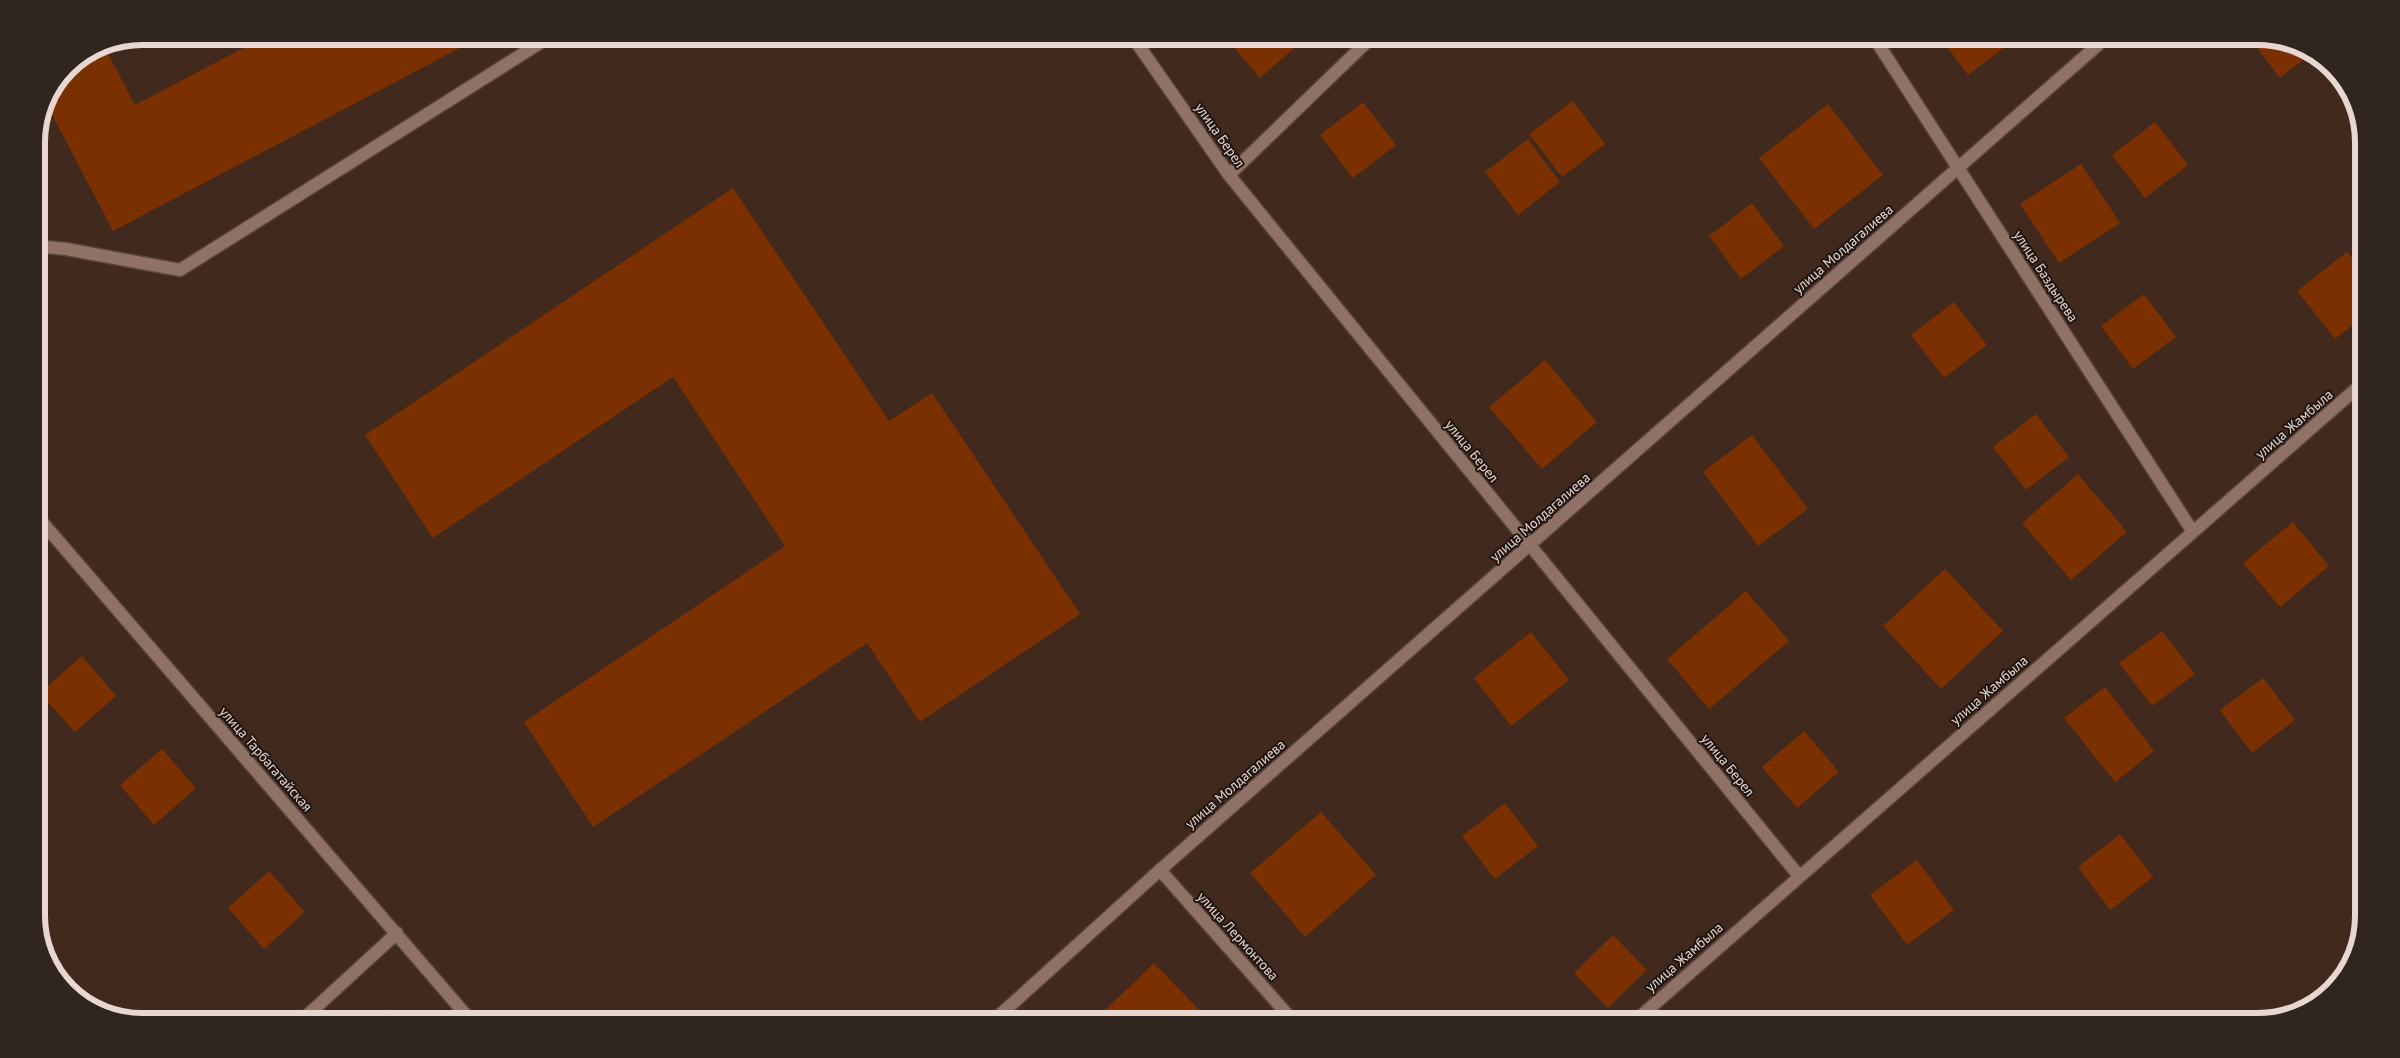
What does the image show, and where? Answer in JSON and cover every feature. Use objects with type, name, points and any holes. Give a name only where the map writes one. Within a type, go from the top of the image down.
[{"type":"street","points":[[45,247],[180,270],[536,45]]},
{"type":"street","name":"улица Берел","points":[[1138,45],[1229,174],[1800,876]]},
{"type":"street","points":[[1229,174],[1363,45]]},
{"type":"street","name":"улица Баздырева","points":[[1879,45],[2193,532]]},
{"type":"street","name":"улица Молдагалиева","points":[[1002,1013],[1160,870],[2098,45]]},
{"type":"street","name":"улица Жамбыла","points":[[1644,1013],[2355,390]]},
{"type":"street","name":"улица Тарбагатайская","points":[[45,526],[464,1013]]},
{"type":"street","name":"улица Лермонтова","points":[[1160,870],[1286,1013]]},
{"type":"street","points":[[310,1013],[397,934]]},
{"type":"building","points":[[249,45],[466,45],[113,231],[50,111],[61,88],[73,73],[88,61],[107,51],[135,105]]},
{"type":"building","points":[[1232,45],[1298,45],[1260,78]]},
{"type":"building","points":[[1946,45],[2007,45],[1968,75]]},
{"type":"building","points":[[2255,45],[2277,47],[2306,58],[2280,78]]},
{"type":"building","points":[[1573,101],[1605,144],[1562,177],[1529,134]]},
{"type":"building","points":[[1363,102],[1396,145],[1353,178],[1320,135]]},
{"type":"building","points":[[1828,104],[1883,175],[1814,229],[1759,158]]},
{"type":"building","points":[[2155,122],[2188,165],[2145,198],[2112,155]]},
{"type":"building","points":[[1528,139],[1560,182],[1518,215],[1485,172]]},
{"type":"building","points":[[2081,164],[2120,223],[2059,263],[2020,204]]},
{"type":"building","points":[[733,188],[889,421],[932,393],[1080,614],[920,722],[867,643],[593,827],[524,722],[785,546],[673,377],[433,538],[365,435]]},
{"type":"building","points":[[1752,203],[1784,246],[1741,279],[1709,236]]},
{"type":"building","points":[[2347,252],[2355,262],[2355,323],[2335,339],[2297,291]]},
{"type":"building","points":[[2144,294],[2176,337],[2133,369],[2101,326]]},
{"type":"building","points":[[1954,302],[1987,345],[1944,378],[1911,335]]},
{"type":"building","points":[[1545,360],[1597,422],[1542,469],[1489,407]]},
{"type":"building","points":[[2036,414],[2069,457],[2026,490],[1993,447]]},
{"type":"building","points":[[1752,435],[1808,509],[1758,546],[1703,472]]},
{"type":"building","points":[[2078,474],[2127,532],[2071,580],[2022,523]]},
{"type":"building","points":[[2293,522],[2329,566],[2280,607],[2243,563]]},
{"type":"building","points":[[1945,569],[2003,631],[1941,689],[1883,626]]},
{"type":"building","points":[[1746,591],[1789,641],[1709,709],[1667,659]]},
{"type":"building","points":[[2162,631],[2195,674],[2152,706],[2119,663]]},
{"type":"building","points":[[1531,632],[1569,680],[1511,726],[1474,678]]},
{"type":"building","points":[[82,656],[116,696],[75,732],[45,699],[45,689]]},
{"type":"building","points":[[2263,678],[2295,720],[2252,753],[2220,710]]},
{"type":"building","points":[[2105,687],[2154,751],[2115,782],[2064,718]]},
{"type":"building","points":[[1804,731],[1839,772],[1797,808],[1762,767]]},
{"type":"building","points":[[162,749],[196,788],[154,825],[120,785]]},
{"type":"building","points":[[1505,803],[1538,846],[1495,879],[1462,836]]},
{"type":"building","points":[[1321,812],[1376,875],[1305,937],[1250,873]]},
{"type":"building","points":[[2120,834],[2153,877],[2110,910],[2078,867]]},
{"type":"building","points":[[1917,860],[1954,910],[1907,945],[1870,895]]},
{"type":"building","points":[[269,871],[305,912],[264,949],[228,908]]},
{"type":"building","points":[[1613,935],[1647,970],[1608,1008],[1574,973]]},
{"type":"building","points":[[1154,963],[1202,1013],[1102,1013]]},
{"type":"building","points":[[391,1009],[394,1013],[386,1013]]}]
